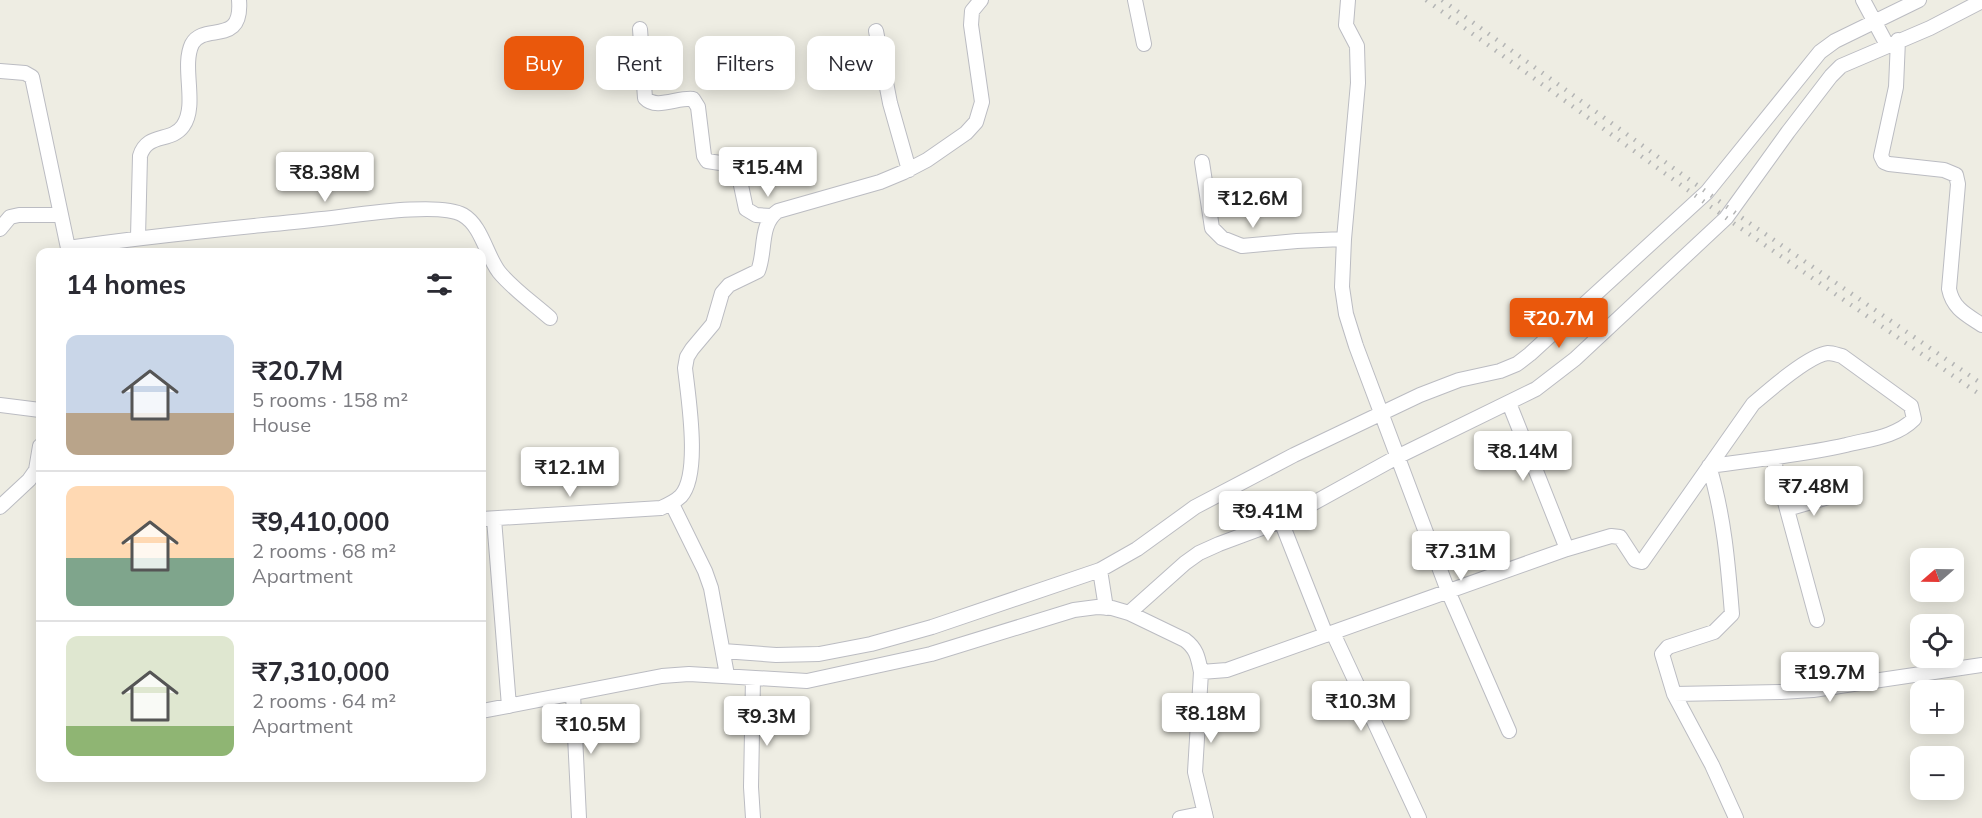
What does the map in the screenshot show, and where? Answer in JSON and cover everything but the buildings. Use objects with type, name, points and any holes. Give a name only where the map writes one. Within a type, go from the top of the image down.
[{"type":"street","points":[[138,237],[140,156],[143,147],[154,140],[173,134],[182,127],[188,115],[190,53],[193,43],[201,36],[226,30],[235,23],[240,14],[239,0]]},
{"type":"street","points":[[509,706],[488,519],[661,508],[672,504],[685,490],[693,438],[685,368],[687,357],[713,324],[722,292],[729,285],[758,271],[762,262],[767,223],[778,211],[879,182],[909,170],[966,133],[976,122],[982,102],[971,25],[972,11],[981,0]]},
{"type":"street","points":[[1135,0],[1144,44]]},
{"type":"street","points":[[1348,0],[1346,25],[1357,46],[1358,83],[1344,239],[1342,287],[1346,314],[1448,591],[1509,731]]},
{"type":"street","points":[[1863,0],[1884,34],[1896,87],[1881,156],[1884,162],[1889,164],[1944,170],[1956,175],[1958,184],[1949,289],[1951,299],[1958,309],[1982,325]]},
{"type":"street","points":[[1129,613],[1199,553],[1281,521],[1397,457],[1536,389],[1575,358],[1726,218],[1816,94],[1841,66],[1884,34],[1919,0]]},
{"type":"street","points":[[723,651],[776,655],[819,654],[871,644],[932,627],[1100,573],[1204,502],[1294,455],[1384,420],[1420,394],[1459,380],[1500,371],[1517,363],[1530,354],[1700,199],[1820,52],[1835,41],[1930,28],[1982,1]]},
{"type":"street","points":[[640,29],[645,98],[654,104],[684,98],[693,99],[698,106],[704,156],[707,161],[733,166],[738,171],[746,209],[756,215],[771,216]]},
{"type":"street","points":[[876,31],[890,103],[909,170]]},
{"type":"street","points":[[0,71],[25,72],[33,77],[68,248]]},
{"type":"street","points":[[1202,162],[1212,228],[1222,238],[1242,246],[1344,239]]},
{"type":"street","points":[[79,248],[138,237],[395,212],[451,210],[464,215],[474,224],[498,270],[550,318]]},
{"type":"street","points":[[0,229],[10,217],[60,215]]},
{"type":"street","points":[[1201,672],[1227,670],[1567,549],[1616,536],[1623,540],[1635,560],[1642,562],[1709,466],[1753,404],[1772,387],[1815,357],[1828,353],[1842,356],[1911,406],[1914,413],[1914,419],[1907,426],[1886,436],[1802,454],[1709,466]]},
{"type":"street","points":[[1509,403],[1567,549]]},
{"type":"street","points":[[0,405],[36,410]]},
{"type":"street","points":[[1773,458],[1817,620]]},
{"type":"street","points":[[1709,466],[1718,495],[1726,539],[1732,614],[1714,632],[1668,647],[1662,654],[1674,693],[1712,765],[1736,818]]},
{"type":"street","points":[[0,507],[29,480],[36,470]]},
{"type":"street","points":[[1787,509],[1832,496]]},
{"type":"street","points":[[672,504],[705,571],[716,606],[727,675]]},
{"type":"street","points":[[1281,521],[1329,634],[1419,818]]},
{"type":"street","points":[[1100,573],[1106,608]]},
{"type":"street","points":[[486,710],[662,676],[727,675],[807,681],[931,654],[1074,610],[1097,606],[1129,613],[1185,640],[1193,646],[1198,655],[1201,672],[1195,772],[1205,815],[1180,818]]},
{"type":"street","points":[[1674,693],[1781,693],[1982,665]]},
{"type":"street","points":[[753,678],[750,787],[753,818]]},
{"type":"street","points":[[573,694],[579,818]]},
{"type":"railway","points":[[1426,0],[1736,225],[1982,396]]},
{"type":"railway","points":[[1442,0],[1745,220],[1982,384]]}]
